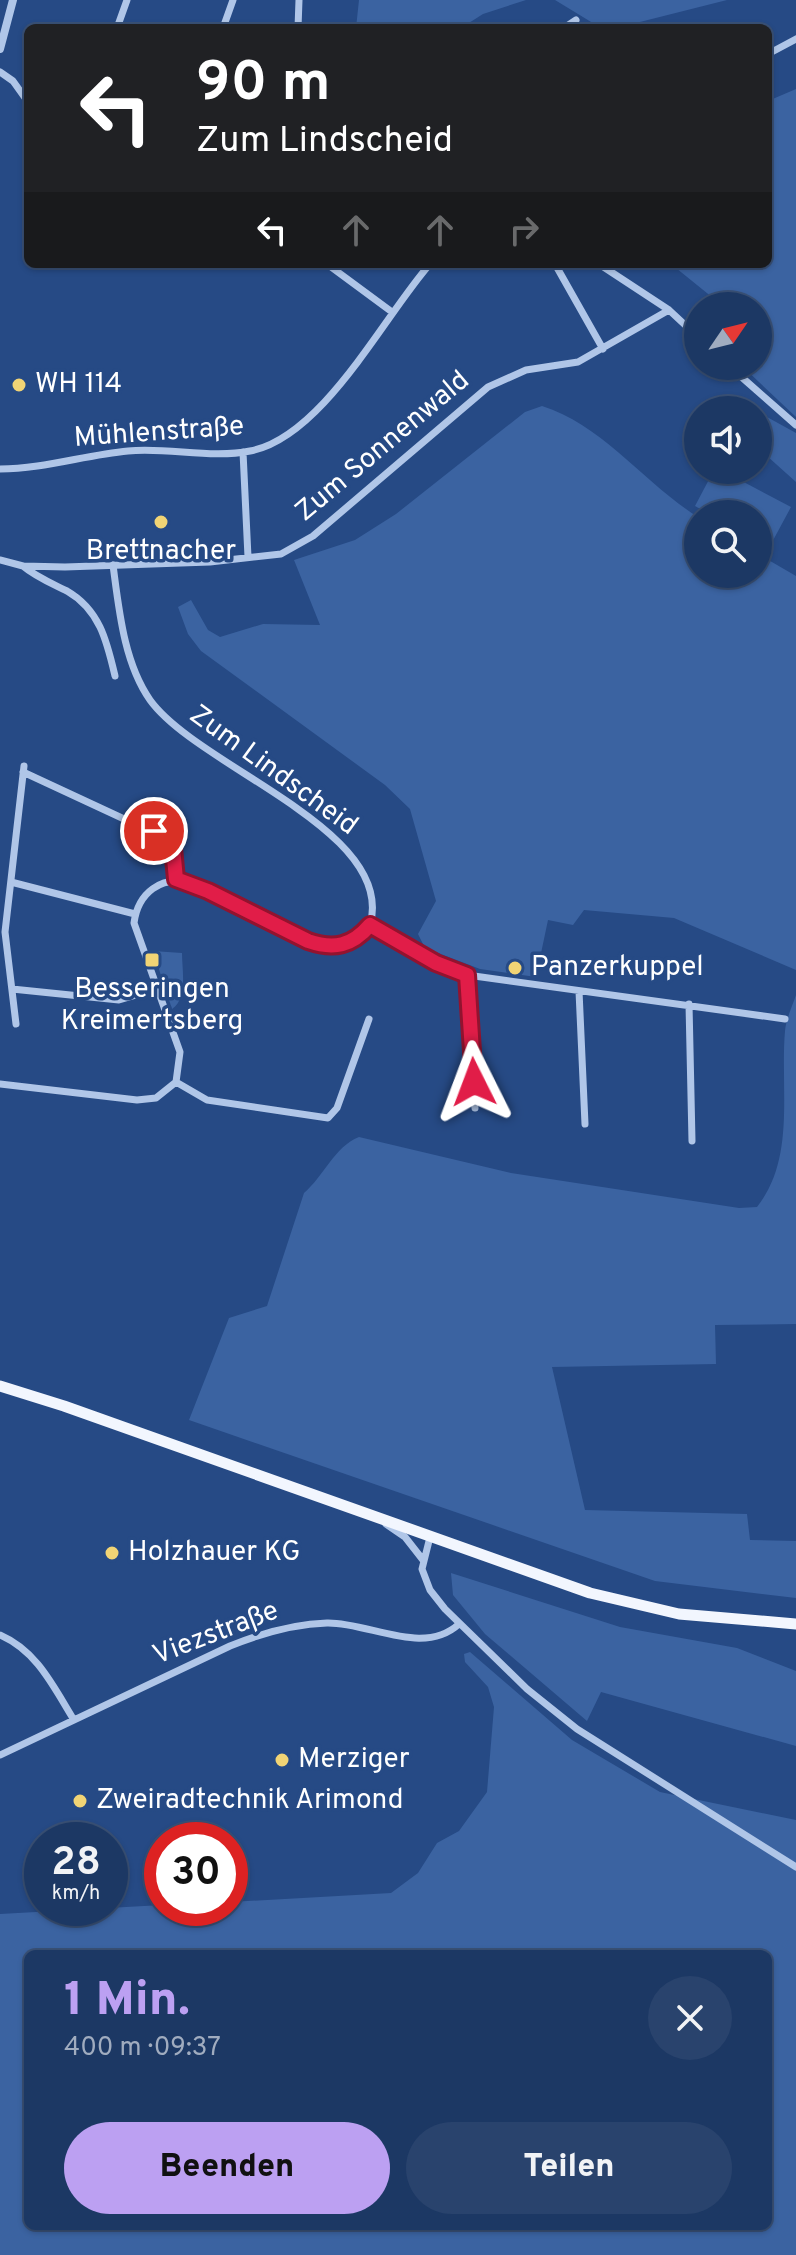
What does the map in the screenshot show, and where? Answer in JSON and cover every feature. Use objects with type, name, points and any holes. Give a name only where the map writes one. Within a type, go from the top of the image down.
[{"type":"main road","points":[[0,1388],[64,1406],[590,1593],[679,1614],[796,1624]]},
{"type":"street","points":[[0,49],[13,0]]},
{"type":"street","points":[[118,24],[127,0]]},
{"type":"street","points":[[224,24],[233,0]]},
{"type":"street","points":[[298,24],[299,0]]},
{"type":"street","points":[[570,24],[576,20]]},
{"type":"street","points":[[772,52],[796,39]]},
{"type":"street","points":[[0,72],[13,81],[24,96]]},
{"type":"street","points":[[332,268],[392,312]]},
{"type":"street","name":"Mühlenstraße","points":[[0,469],[128,451],[243,452],[273,442],[315,410],[359,364],[392,312],[427,268]]},
{"type":"street","points":[[557,268],[603,349]]},
{"type":"street","points":[[605,268],[669,310],[684,324]]},
{"type":"street","name":"Zum Sonnenwald","points":[[23,566],[113,565],[281,554],[305,543],[500,379],[526,370],[578,362],[669,310]]},
{"type":"street","points":[[745,380],[796,425]]},
{"type":"street","points":[[243,452],[248,557]]},
{"type":"street","name":"Zum Sonnenwald","points":[[0,560],[23,566],[77,597],[89,609],[106,639],[115,676]]},
{"type":"street","name":"Zum Lindscheid","points":[[113,565],[134,670],[151,701],[198,746],[302,813],[345,846],[368,879],[373,893],[370,925]]},
{"type":"street","points":[[16,1024],[5,932],[24,769],[165,838],[177,860],[176,879]]},
{"type":"street","points":[[0,1084],[137,1100],[156,1098],[176,1082],[180,1052],[136,935],[135,914],[150,890],[164,881],[176,879],[208,891],[321,946],[345,945],[370,925],[436,963],[467,975],[785,1019]]},
{"type":"street","points":[[11,882],[135,914]]},
{"type":"street","points":[[467,975],[475,1108]]},
{"type":"street","points":[[12,989],[119,1000],[157,989]]},
{"type":"street","points":[[579,991],[585,1124]]},
{"type":"street","points":[[689,1004],[692,1141]]},
{"type":"street","points":[[176,1082],[207,1100],[328,1118],[337,1108],[369,1019]]},
{"type":"street","points":[[366,1514],[405,1537],[423,1560],[430,1590],[459,1624],[527,1689],[577,1729],[796,1867]]},
{"type":"street","points":[[423,1560],[430,1537]]},
{"type":"street","name":"Viezstraße","points":[[0,1755],[230,1646],[268,1632],[331,1622],[417,1638],[445,1632],[459,1624]]},
{"type":"street","points":[[0,1635],[19,1643],[35,1659],[74,1720]]},
{"type":"shaded area","points":[[359,0],[526,0],[483,14],[467,24],[356,24]]},
{"type":"shaded area","points":[[555,0],[727,0],[632,24],[594,24]]},
{"type":"shaded area","points":[[796,89],[796,417],[757,380],[772,380],[772,292],[706,292],[676,268],[772,268],[772,99]]},
{"type":"shaded area","points":[[542,406],[585,427],[684,507],[684,588],[772,588],[772,562],[796,576],[796,970],[674,918],[584,910],[573,925],[548,920],[536,977],[480,969],[425,948],[418,934],[436,901],[410,809],[385,785],[201,651],[188,634],[178,607],[191,600],[208,630],[220,637],[263,624],[320,625],[294,560],[355,540],[396,514],[525,412]]},
{"type":"shaded area","points":[[772,420],[796,433],[796,482],[772,461]]},
{"type":"shaded area","points":[[707,484],[747,484],[791,507],[772,542],[772,500],[698,500]]},
{"type":"shaded area","points":[[153,951],[182,953],[182,991],[172,1009]]},
{"type":"shaded area","points":[[796,995],[796,1324],[715,1325],[716,1364],[552,1367],[585,1510],[747,1514],[750,1540],[796,1541],[796,1598],[655,1581],[189,1420],[229,1318],[267,1306],[304,1193],[336,1155],[359,1137],[511,1173],[739,1208],[757,1207],[769,1188],[782,1145],[785,1031]]},
{"type":"shaded area","points":[[451,1573],[620,1627],[737,1648],[796,1671],[796,1746],[601,1692],[587,1721],[485,1634],[453,1595]]},
{"type":"shaded area","points":[[470,1652],[572,1740],[660,1792],[796,1820],[796,2255],[0,2255],[0,1914],[24,1913],[24,1926],[128,1926],[128,1907],[144,1906],[144,1926],[248,1926],[248,1901],[391,1893],[418,1873],[437,1843],[459,1831],[487,1792],[494,1707],[488,1687],[465,1662],[464,1654]]},
{"type":"place","name":"WH 114","points":[[19,385]]},
{"type":"place","name":"Brettnacher","points":[[161,522]]},
{"type":"place","name":"Besseringen Kreimertsberg","points":[[152,960]]},
{"type":"place","name":"Panzerkuppel","points":[[515,968]]},
{"type":"place","name":"Holzhauer KG","points":[[112,1553]]},
{"type":"place","name":"Merziger","points":[[282,1760]]},
{"type":"place","name":"Zweiradtechnik Arimond","points":[[80,1801]]},
{"type":"route","points":[[154,831],[173,848],[177,860],[176,879],[257,914],[308,941],[321,946],[345,945],[370,925],[436,963],[467,975],[474,1082]]}]
